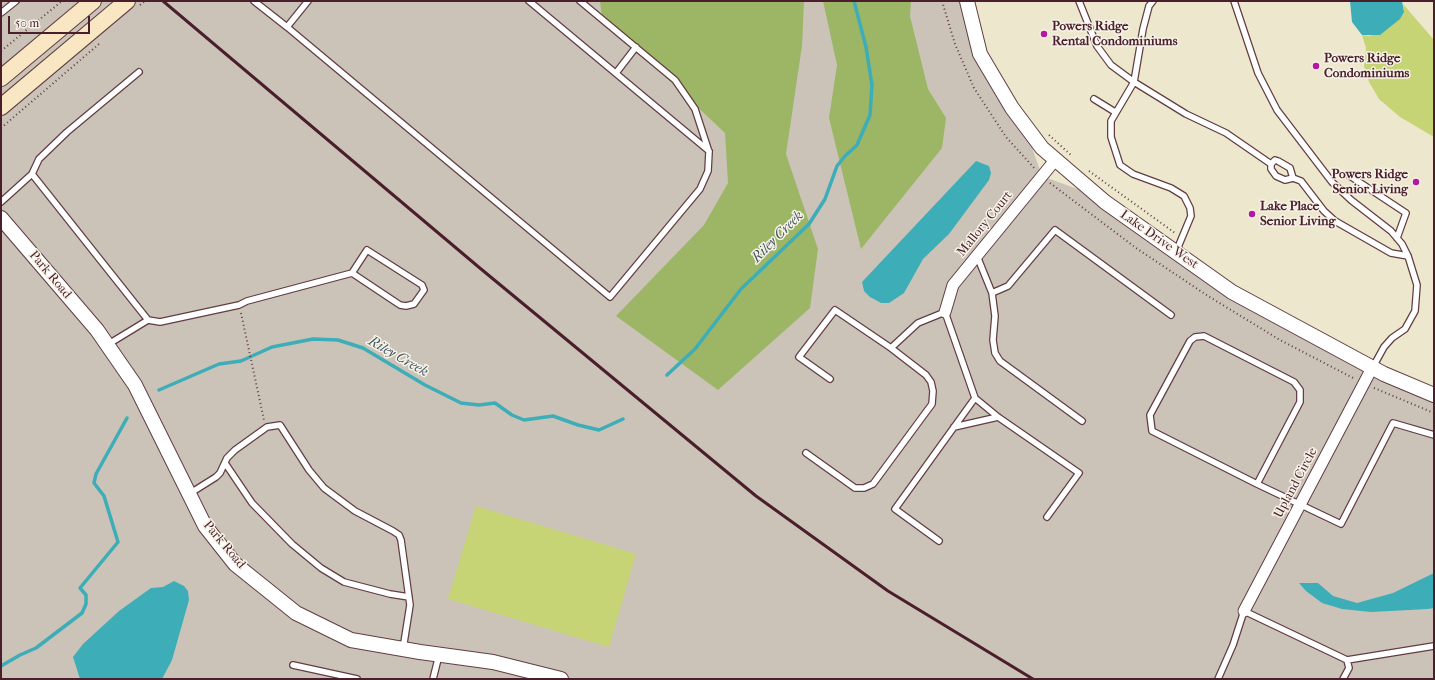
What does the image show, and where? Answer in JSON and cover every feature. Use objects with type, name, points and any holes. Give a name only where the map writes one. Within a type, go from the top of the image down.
[{"type":"main road","points":[[1,78],[93,1]]},
{"type":"main road","points":[[1,107],[127,1]]},
{"type":"street","name":"Lake Drive West","points":[[967,1],[980,54],[1012,108],[1042,148],[1105,202],[1232,292],[1372,368],[1434,395]]},
{"type":"street","name":"Mallory Court","points":[[944,312],[953,285],[1056,159]]},
{"type":"street","name":"Park Road","points":[[1,218],[97,330],[135,385],[205,526],[236,564],[296,613],[351,640],[439,655],[493,662],[561,679]]},
{"type":"street","name":"Upland Circle","points":[[1244,611],[1301,506],[1372,368]]},
{"type":"lane","points":[[1,13],[16,1]]},
{"type":"lane","points":[[254,1],[610,297],[700,189],[708,170],[709,152],[695,109],[675,80],[580,1]]},
{"type":"lane","points":[[287,27],[308,1]]},
{"type":"lane","points":[[529,1],[709,152]]},
{"type":"lane","points":[[1079,1],[1097,46],[1111,65],[1134,82],[1186,114],[1226,133],[1271,164],[1271,169],[1276,176],[1285,180],[1294,178],[1301,181],[1324,211],[1335,221],[1391,254],[1408,256]]},
{"type":"lane","points":[[1153,1],[1149,6],[1143,29],[1134,82],[1111,120],[1111,137],[1120,165],[1133,174],[1171,188],[1184,196],[1190,208],[1191,216],[1176,252]]},
{"type":"lane","points":[[1234,1],[1258,73],[1277,110],[1332,182],[1351,200],[1391,230],[1398,238],[1408,256],[1417,285],[1415,311],[1405,330],[1392,338],[1372,368]]},
{"type":"lane","points":[[616,73],[636,47]]},
{"type":"lane","points":[[1,202],[32,174],[39,160],[68,132],[139,72]]},
{"type":"lane","points":[[1094,99],[1115,112]]},
{"type":"lane","points":[[1271,164],[1275,160],[1290,168],[1294,178]]},
{"type":"lane","points":[[32,174],[148,320]]},
{"type":"lane","points":[[1350,176],[1406,213],[1398,238]]},
{"type":"lane","points":[[992,293],[1008,286],[1055,230],[1172,315]]},
{"type":"lane","points":[[107,345],[148,320],[160,322],[239,305],[247,301],[352,273],[367,250],[422,285],[424,290],[414,304],[406,306],[400,305],[352,273]]},
{"type":"lane","points":[[977,256],[992,293],[995,316],[993,340],[995,353],[1000,362],[1082,421]]},
{"type":"lane","points":[[806,453],[855,488],[864,488],[873,484],[932,404],[933,391],[931,382],[926,375],[891,348],[835,310],[799,357],[830,379]]},
{"type":"lane","points":[[891,348],[918,323],[944,312],[976,398],[998,417],[1079,473],[1048,517]]},
{"type":"lane","points":[[1257,484],[1300,402],[1300,390],[1294,382],[1204,336],[1195,337],[1190,341],[1150,415],[1152,431],[1257,484],[1301,506],[1342,524],[1393,423],[1434,436]]},
{"type":"lane","points":[[939,541],[895,509],[976,398]]},
{"type":"lane","points":[[954,427],[998,417]]},
{"type":"lane","points":[[189,494],[216,477],[236,450],[266,429],[275,425],[280,425],[309,470],[324,488],[355,511],[393,530],[399,535],[410,605],[403,649]]},
{"type":"lane","points":[[225,463],[252,503],[292,544],[321,568],[344,582],[390,594],[409,597]]},
{"type":"lane","points":[[1218,679],[1233,645],[1244,611],[1347,660],[1434,646]]},
{"type":"lane","points":[[433,679],[439,655]]},
{"type":"lane","points":[[1343,679],[1349,668],[1347,660]]},
{"type":"lane","points":[[293,665],[357,679]]},
{"type":"path","points":[[1,51],[62,1]]},
{"type":"path","points":[[1045,131],[1077,160]]},
{"type":"path","points":[[1087,169],[1182,238]]},
{"type":"path","points":[[243,317],[254,379],[266,429]]},
{"type":"shaded area","points":[[1,1],[970,1],[991,73],[1023,122],[1042,176],[1099,197],[1284,320],[1434,395],[1434,679],[1,679]]},
{"type":"green space","points":[[600,1],[804,1],[802,46],[786,154],[818,249],[810,308],[718,390],[616,316],[704,225],[728,183],[725,133],[602,17]]},
{"type":"green space","points":[[823,1],[911,1],[910,16],[928,89],[946,118],[942,148],[861,249],[829,118],[837,65]]},
{"type":"green space","points":[[1403,4],[1434,40],[1434,137],[1400,117],[1379,99],[1369,82],[1364,66],[1366,48],[1362,35],[1370,36],[1404,12]]},
{"type":"green space","points":[[476,506],[636,554],[609,647],[448,599]]},
{"type":"water","points":[[1350,1],[1402,1],[1404,12],[1400,19],[1380,35],[1362,35],[1352,22]]},
{"type":"water","points":[[976,161],[989,166],[991,173],[989,180],[949,234],[923,259],[904,293],[889,303],[881,303],[870,297],[864,291],[862,282]]},
{"type":"water","points":[[1434,573],[1434,608],[1428,609],[1371,612],[1342,609],[1322,603],[1306,591],[1299,583],[1318,583],[1333,596],[1357,603],[1393,593]]},
{"type":"water","points":[[174,581],[184,586],[188,591],[189,600],[172,660],[162,679],[80,679],[73,657],[83,644],[119,611],[151,588],[163,587]]},
{"type":"waterway","name":"Riley Creek","points":[[667,375],[695,349],[741,289],[809,224],[825,199],[837,166],[857,145],[870,115],[872,85],[866,47],[854,1]]},
{"type":"waterway","name":"Riley Creek","points":[[159,390],[219,364],[241,361],[272,347],[313,339],[338,340],[363,348],[425,385],[461,403],[479,405],[495,403],[512,415],[524,420],[553,416],[578,425],[599,430],[623,419]]},
{"type":"waterway","name":"Riley Creek","points":[[1,666],[36,648],[82,613],[86,604],[86,595],[80,588],[118,542],[104,496],[94,483],[96,474],[127,418]]},
{"type":"railway","points":[[163,1],[481,269],[756,496],[888,591],[1033,679]]},
{"type":"place","name":"Powers Ridge Rental Condominiums","points":[[1044,34]]},
{"type":"place","name":"Powers Ridge Condominiums","points":[[1316,66]]},
{"type":"place","name":"Powers Ridge Senior Living","points":[[1416,182]]},
{"type":"place","name":"Lake Place Senior Living","points":[[1252,214]]}]
